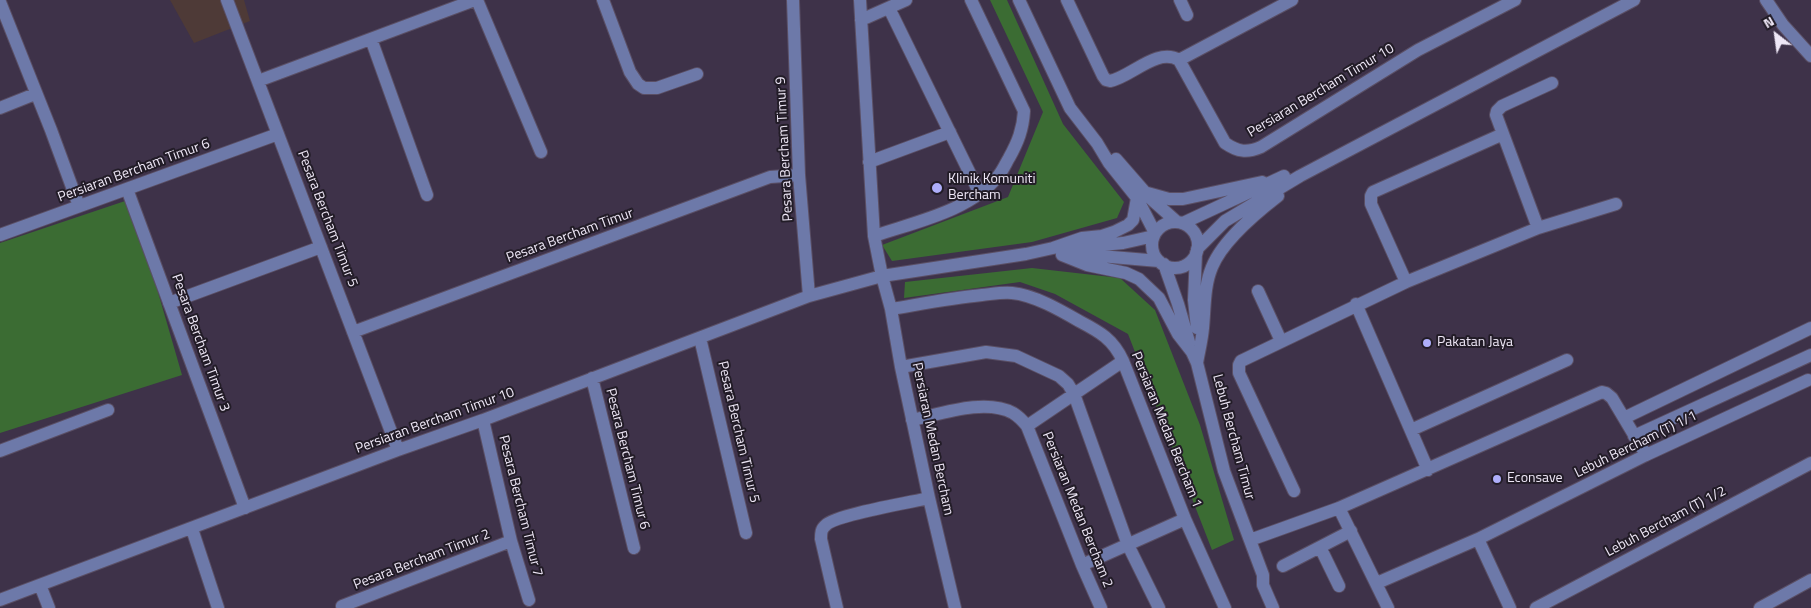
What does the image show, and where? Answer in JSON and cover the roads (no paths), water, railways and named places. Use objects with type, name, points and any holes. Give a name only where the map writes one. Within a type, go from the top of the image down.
[{"type":"street","name":"Pesara Bercham Timur 5","points":[[227,0],[398,450]]},
{"type":"street","points":[[258,81],[476,0],[541,152]]},
{"type":"street","points":[[603,0],[630,72],[638,84],[644,88],[657,88],[697,74]]},
{"type":"street","name":"Pesara Bercham Timur 9","points":[[793,0],[799,175],[810,296]]},
{"type":"street","name":"Persiaran Medan Bercham","points":[[860,0],[874,236],[891,309],[912,420],[955,608]]},
{"type":"street","points":[[861,20],[906,0]]},
{"type":"street","points":[[874,236],[959,207],[980,194],[999,175],[1018,142],[1023,127],[1024,111],[971,0]]},
{"type":"street","points":[[1018,0],[1070,108],[1097,143],[1115,158],[1141,195],[1155,234]]},
{"type":"street","points":[[1067,0],[1106,80],[1114,80],[1161,57],[1172,56],[1179,60],[1292,0]]},
{"type":"street","points":[[1180,0],[1187,15]]},
{"type":"street","name":"Persiaran Bercham Timur 10","points":[[1179,60],[1225,143],[1234,149],[1251,151],[1261,147],[1418,50],[1515,0]]},
{"type":"street","points":[[1196,355],[1161,263],[1152,249],[1155,234],[1161,227],[1168,223],[1180,223],[1279,179],[1618,0]]},
{"type":"street","points":[[1058,252],[1161,263],[1178,267],[1192,260],[1196,251],[1225,221],[1300,176],[1634,0]]},
{"type":"street","points":[[1766,0],[1783,26],[1811,56]]},
{"type":"street","points":[[0,2],[79,206]]},
{"type":"street","points":[[889,8],[980,194]]},
{"type":"street","points":[[371,39],[427,195]]},
{"type":"street","points":[[1538,228],[1496,115],[1499,108],[1552,83]]},
{"type":"street","points":[[0,108],[36,94]]},
{"type":"street","points":[[869,162],[950,132]]},
{"type":"street","name":"Persiaran Bercham Timur 6","points":[[0,235],[278,134]]},
{"type":"street","points":[[1406,282],[1371,204],[1371,196],[1374,192],[1503,134]]},
{"type":"street","name":"Pesara Bercham Timur","points":[[354,332],[770,178],[799,175]]},
{"type":"street","points":[[1196,355],[1208,280],[1218,256],[1236,234],[1271,201],[1288,189],[1300,176]]},
{"type":"street","points":[[1141,195],[1183,199],[1254,182],[1279,179]]},
{"type":"street","name":"Pesara Bercham Timur 3","points":[[127,189],[245,508]]},
{"type":"street","points":[[1141,195],[1180,223],[1190,227],[1195,234],[1197,241],[1194,300],[1196,355]]},
{"type":"street","points":[[1058,252],[1082,238],[1102,236],[1123,228],[1133,220],[1141,195]]},
{"type":"street","points":[[1294,491],[1238,369],[1244,359],[1356,304],[1406,282],[1538,228],[1616,204]]},
{"type":"street","points":[[1058,252],[1123,243],[1155,234]]},
{"type":"street","points":[[169,303],[321,247]]},
{"type":"street","points":[[1058,252],[1087,264],[1126,273],[1139,279],[1159,298],[1178,334],[1196,355]]},
{"type":"street","name":"Persiaran Bercham Timur 10","points":[[0,600],[810,296],[882,276],[1026,254],[1058,252]]},
{"type":"street","points":[[1258,291],[1281,341]]},
{"type":"street","name":"Persiaran Medan Bercham 1","points":[[891,309],[966,296],[1013,293],[1060,310],[1091,327],[1111,341],[1117,348],[1123,361],[1185,519],[1225,608]]},
{"type":"street","points":[[1356,304],[1428,470]]},
{"type":"street","points":[[1624,418],[1811,328]]},
{"type":"street","name":"Pesara Bercham Timur 5","points":[[700,338],[746,533]]},
{"type":"street","points":[[901,366],[986,352],[1016,356],[1059,376],[1068,384],[1074,394],[1128,545],[1159,608]]},
{"type":"street","name":"Lebuh Bercham Timur","points":[[1196,355],[1224,471],[1262,575],[1263,585],[1273,608]]},
{"type":"street","points":[[1634,436],[1811,355]]},
{"type":"street","points":[[1412,430],[1567,360]]},
{"type":"street","points":[[1027,426],[1123,361]]},
{"type":"street","name":"Pesara Bercham Timur 6","points":[[592,378],[634,548]]},
{"type":"street","name":"Lebuh Bercham (T) 1/1","points":[[1377,583],[1478,539],[1646,455],[1808,380]]},
{"type":"street","points":[[1250,540],[1339,508],[1602,392],[1610,395],[1646,455]]},
{"type":"street","name":"Persiaran Medan Bercham 2","points":[[912,420],[986,406],[1001,408],[1014,414],[1027,426],[1082,566],[1101,608]]},
{"type":"street","points":[[0,451],[108,410]]},
{"type":"street","name":"Pesara Bercham Timur 7","points":[[482,420],[512,541],[529,600]]},
{"type":"street","name":"Lebuh Bercham (T) 1/2","points":[[1536,608],[1811,463]]},
{"type":"street","points":[[837,608],[820,539],[821,531],[826,524],[838,518],[929,498]]},
{"type":"street","points":[[1339,508],[1388,608]]},
{"type":"street","points":[[1082,566],[1185,519]]},
{"type":"street","points":[[192,529],[218,608]]},
{"type":"street","points":[[1283,566],[1351,531]]},
{"type":"street","points":[[1478,539],[1510,608]]},
{"type":"street","name":"Pesara Bercham Timur 2","points":[[342,606],[512,541]]},
{"type":"street","points":[[1320,546],[1339,586]]},
{"type":"street","name":"Lebuh Bercham Timur","points":[[1262,575],[1269,581],[1282,608]]},
{"type":"street","points":[[1760,608],[1811,580]]},
{"type":"street","points":[[40,585],[49,608]]},
{"type":"place","name":"Klinik Komuniti Bercham","points":[[937,188]]},
{"type":"place","name":"Pakatan Jaya","points":[[1427,343]]},
{"type":"place","name":"Econsave","points":[[1497,479]]}]
